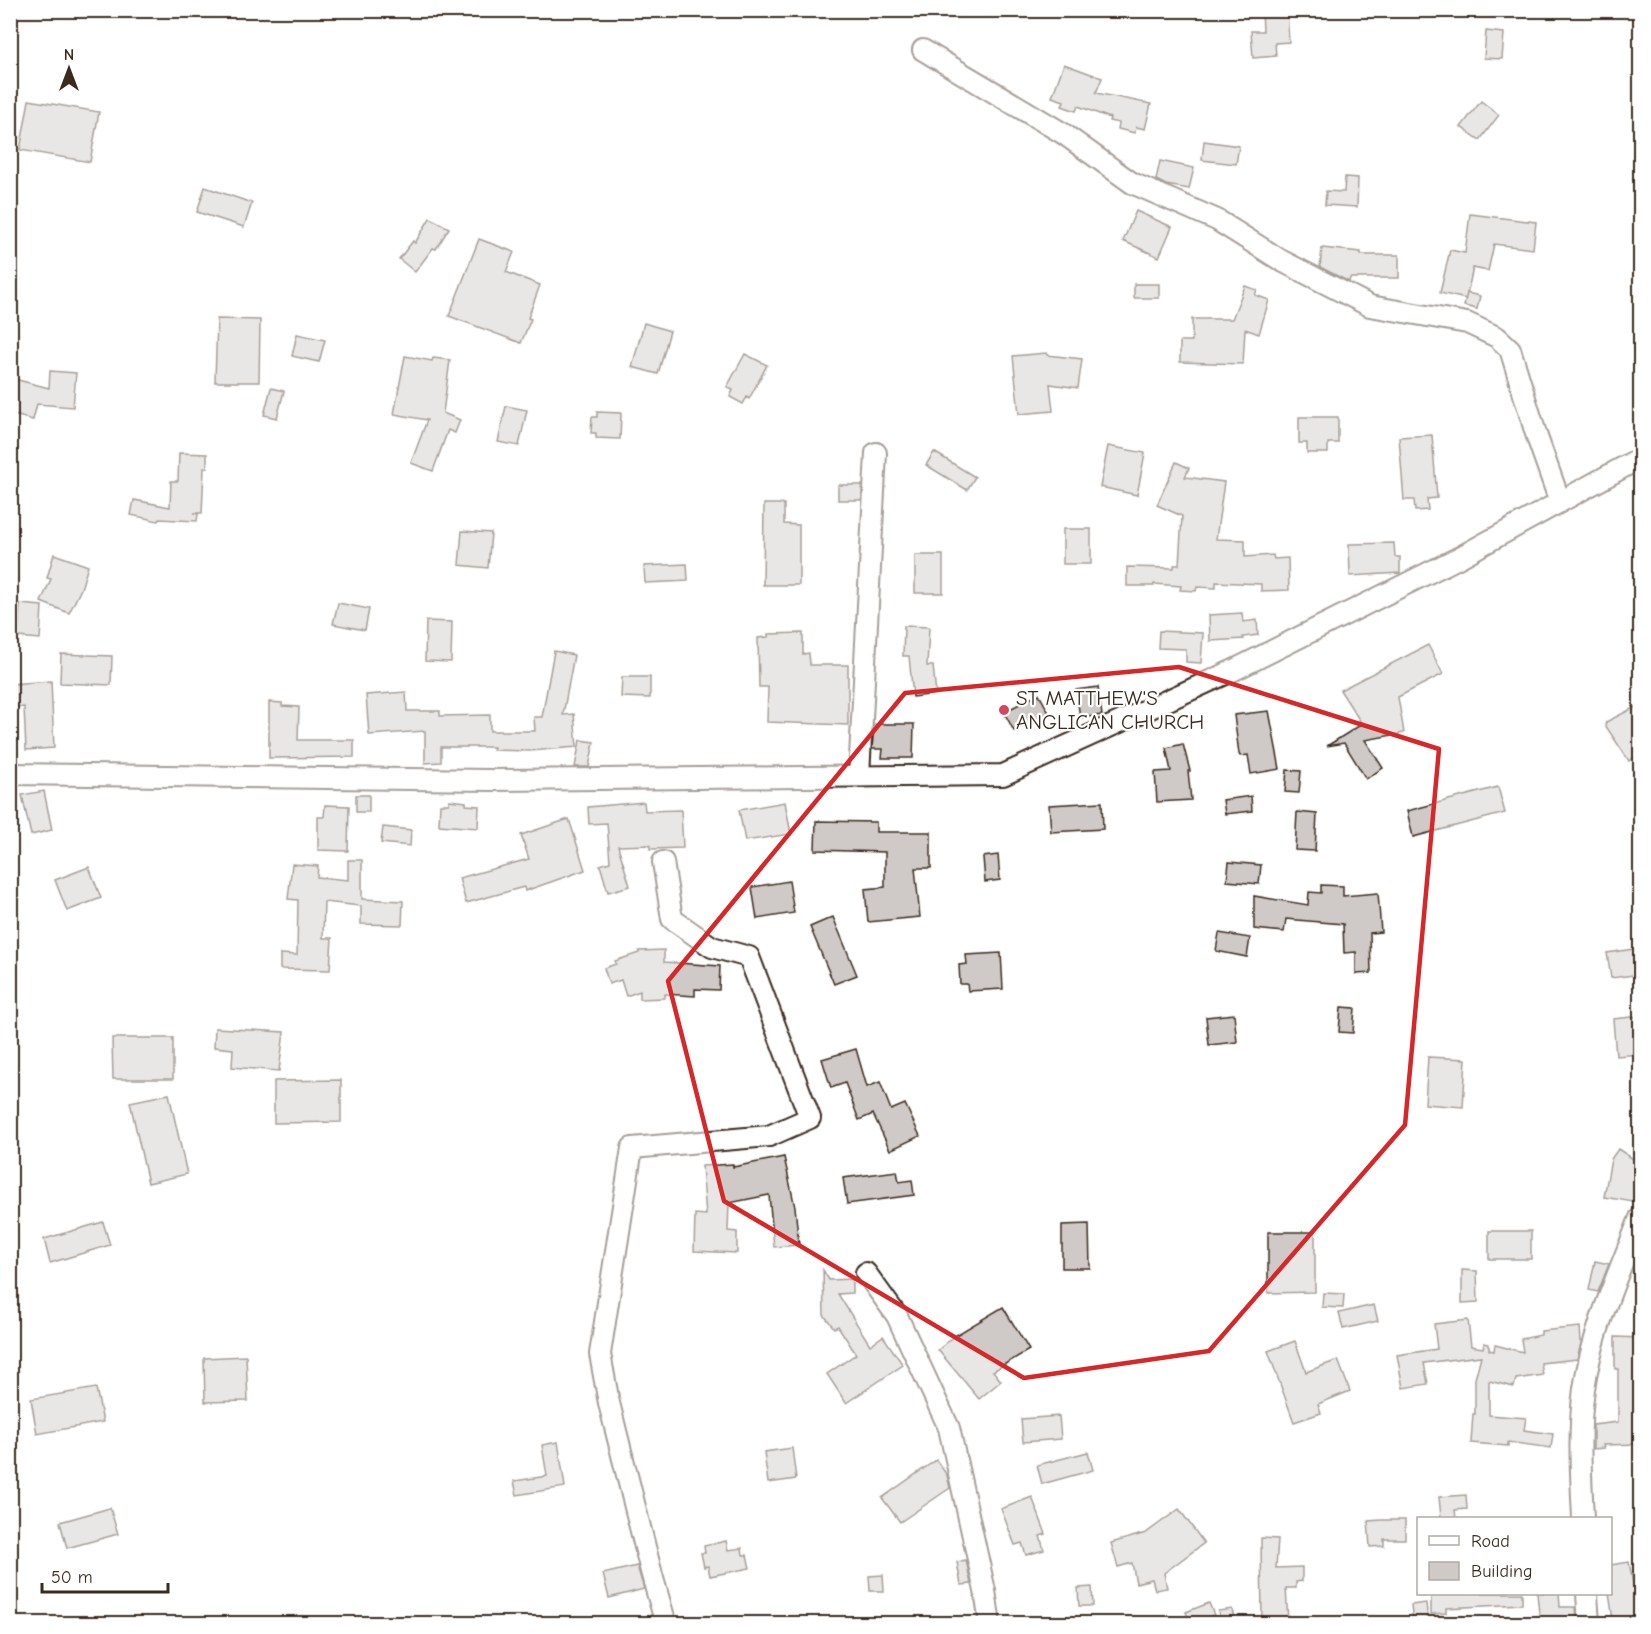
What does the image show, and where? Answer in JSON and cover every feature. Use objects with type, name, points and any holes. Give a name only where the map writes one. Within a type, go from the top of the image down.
[{"type":"street","points":[[923,50],[1064,134],[1132,183],[1217,220],[1282,261],[1370,306],[1467,323],[1497,337],[1510,349],[1560,502]]},
{"type":"street","points":[[860,776],[876,453]]},
{"type":"street","points":[[10,774],[490,780],[1003,775],[1232,670],[1460,557],[1641,458]]},
{"type":"street","points":[[663,862],[672,919],[712,947],[749,957],[810,1118],[769,1136],[632,1148],[600,1354],[609,1403],[666,1623]]},
{"type":"street","points":[[1583,1517],[1580,1439],[1584,1389],[1593,1346],[1641,1218]]},
{"type":"street","points":[[866,1273],[897,1316],[950,1428],[990,1623]]},
{"type":"street","points":[[1587,1595],[1589,1623]]},
{"type":"highlighted area","points":[[1179,667],[1439,749],[1405,1125],[1209,1351],[1024,1378],[724,1201],[668,981],[905,693]]},
{"type":"building","points":[[1262,10],[1287,10],[1289,42],[1275,43],[1276,56],[1253,58],[1251,31],[1263,31]]},
{"type":"building","points":[[1486,31],[1504,33],[1502,59],[1484,58]]},
{"type":"building","points":[[1064,64],[1102,78],[1096,93],[1151,104],[1145,129],[1136,127],[1135,133],[1118,129],[1119,123],[1109,121],[1110,118],[1078,106],[1076,111],[1062,106],[1064,101],[1052,97]]},
{"type":"building","points":[[29,100],[99,112],[90,162],[20,150]]},
{"type":"building","points":[[1481,101],[1499,115],[1480,140],[1461,127]]},
{"type":"building","points":[[1204,141],[1239,146],[1236,164],[1202,160]]},
{"type":"building","points":[[1160,161],[1194,168],[1189,189],[1166,185],[1156,180]]},
{"type":"building","points":[[1345,177],[1358,178],[1357,207],[1325,205],[1326,191],[1344,192]]},
{"type":"building","points":[[205,187],[252,203],[244,227],[197,212]]},
{"type":"building","points":[[1136,211],[1172,227],[1159,257],[1123,241]]},
{"type":"building","points":[[1470,214],[1536,222],[1533,249],[1494,244],[1488,271],[1473,268],[1466,299],[1440,293],[1450,250],[1465,253]]},
{"type":"building","points":[[430,218],[449,228],[436,249],[433,248],[415,272],[399,259],[413,241],[415,243]]},
{"type":"building","points":[[479,239],[514,252],[506,272],[540,285],[528,318],[531,319],[521,343],[449,316]]},
{"type":"building","points":[[1322,248],[1361,252],[1361,255],[1399,255],[1399,278],[1350,278],[1349,282],[1320,267]]},
{"type":"building","points":[[1134,284],[1159,284],[1159,298],[1134,298]]},
{"type":"building","points":[[1245,286],[1257,290],[1255,295],[1269,300],[1259,334],[1245,329],[1243,364],[1180,362],[1180,341],[1192,341],[1192,319],[1232,319]]},
{"type":"building","points":[[1467,293],[1480,296],[1477,309],[1464,306]]},
{"type":"building","points":[[217,319],[260,320],[259,382],[215,382]]},
{"type":"building","points":[[644,323],[670,331],[658,374],[632,367]]},
{"type":"building","points":[[297,334],[325,340],[319,362],[292,356]]},
{"type":"building","points":[[1047,353],[1047,355],[1082,359],[1078,388],[1050,384],[1053,411],[1019,414],[1013,356]]},
{"type":"building","points":[[745,354],[767,365],[749,399],[747,397],[743,404],[730,397],[733,390],[727,387]]},
{"type":"building","points":[[405,356],[432,361],[433,358],[450,360],[443,413],[460,420],[455,433],[448,430],[433,471],[411,463],[427,420],[394,414]]},
{"type":"building","points":[[50,371],[76,373],[73,407],[37,404],[33,420],[10,414],[10,378],[49,388]]},
{"type":"building","points":[[271,388],[284,391],[277,418],[264,415]]},
{"type":"building","points":[[506,406],[527,410],[519,446],[498,442]]},
{"type":"building","points":[[597,412],[621,413],[620,439],[596,438],[596,433],[591,433],[592,417],[597,417]]},
{"type":"building","points":[[1299,417],[1338,417],[1338,443],[1328,443],[1328,453],[1307,453],[1307,443],[1299,443]]},
{"type":"building","points":[[1432,435],[1437,498],[1427,499],[1428,510],[1415,511],[1414,500],[1404,500],[1399,437]]},
{"type":"building","points":[[1108,446],[1145,453],[1137,495],[1100,487]]},
{"type":"building","points":[[934,452],[975,477],[967,490],[926,465]]},
{"type":"building","points":[[179,453],[207,454],[207,468],[204,468],[202,513],[194,513],[198,514],[197,521],[159,519],[158,521],[131,515],[134,500],[170,507],[171,481],[178,481]]},
{"type":"building","points":[[1176,462],[1189,468],[1185,477],[1224,482],[1216,539],[1245,540],[1245,557],[1273,555],[1274,559],[1288,558],[1289,590],[1261,591],[1261,584],[1216,582],[1216,588],[1197,587],[1196,591],[1180,590],[1181,586],[1154,584],[1154,586],[1127,586],[1127,567],[1174,568],[1174,565],[1179,565],[1182,516],[1157,505]]},
{"type":"building","points":[[838,485],[862,485],[862,500],[838,500]]},
{"type":"building","points":[[764,504],[784,504],[784,524],[799,525],[799,585],[763,585]]},
{"type":"building","points":[[1063,529],[1091,529],[1091,564],[1063,564]]},
{"type":"building","points":[[462,531],[491,533],[488,568],[459,565]]},
{"type":"building","points":[[1394,543],[1395,557],[1400,557],[1400,573],[1350,576],[1349,544]]},
{"type":"building","points":[[54,554],[88,566],[81,589],[69,613],[41,602],[51,579],[47,578]]},
{"type":"building","points":[[915,555],[943,555],[943,593],[915,593]]},
{"type":"building","points":[[687,564],[688,581],[645,583],[644,566]]},
{"type":"building","points":[[338,603],[369,609],[365,630],[333,624]]},
{"type":"building","points":[[20,604],[42,606],[40,639],[18,637]]},
{"type":"building","points":[[1242,613],[1243,622],[1257,620],[1258,635],[1243,637],[1244,639],[1210,641],[1209,615]]},
{"type":"building","points":[[426,621],[452,622],[451,662],[425,661]]},
{"type":"building","points":[[904,626],[929,627],[927,666],[933,666],[936,694],[913,697],[909,656],[903,656]]},
{"type":"building","points":[[1159,631],[1203,633],[1201,663],[1186,662],[1186,649],[1158,648]]},
{"type":"building","points":[[803,633],[803,654],[809,653],[810,665],[848,665],[848,725],[767,722],[768,687],[759,687],[758,638],[768,637],[768,634]]},
{"type":"building","points":[[1428,645],[1443,674],[1398,697],[1404,733],[1365,740],[1383,768],[1366,779],[1344,743],[1327,746],[1362,724],[1340,690]]},
{"type":"building","points":[[554,651],[574,655],[563,715],[574,714],[577,747],[530,751],[493,750],[494,747],[441,747],[441,762],[425,763],[425,731],[369,735],[366,695],[406,692],[407,711],[440,711],[440,716],[490,715],[490,731],[535,731],[534,717],[542,717]]},
{"type":"building","points":[[61,654],[112,656],[111,685],[60,683]]},
{"type":"building","points":[[622,677],[650,677],[650,698],[621,697]]},
{"type":"building","points":[[51,681],[54,748],[26,750],[24,707],[10,708],[10,684]]},
{"type":"building","points":[[1098,687],[1102,715],[1080,718],[1076,690]]},
{"type":"building","points":[[1039,694],[1049,713],[1014,731],[1004,712]]},
{"type":"building","points":[[269,702],[282,703],[282,706],[299,707],[298,740],[354,740],[354,757],[269,758]]},
{"type":"building","points":[[1641,704],[1641,753],[1629,761],[1605,725],[1606,722]]},
{"type":"building","points":[[1269,711],[1280,769],[1251,774],[1248,755],[1240,756],[1239,754],[1234,715]]},
{"type":"building","points":[[874,724],[914,724],[913,758],[882,758],[883,749],[872,749]]},
{"type":"building","points":[[580,740],[594,742],[589,767],[575,767]]},
{"type":"building","points":[[1183,744],[1190,771],[1188,771],[1191,800],[1157,802],[1155,772],[1171,771],[1166,748]]},
{"type":"building","points":[[1287,770],[1301,771],[1299,793],[1285,792]]},
{"type":"building","points":[[1498,787],[1505,813],[1413,837],[1407,811]]},
{"type":"building","points":[[44,791],[52,830],[31,835],[22,795]]},
{"type":"building","points":[[356,795],[369,795],[369,812],[356,812]]},
{"type":"building","points":[[1251,796],[1252,811],[1225,814],[1223,800]]},
{"type":"building","points":[[449,800],[479,806],[478,828],[439,825],[440,804],[449,804]]},
{"type":"building","points":[[644,802],[645,811],[681,810],[683,848],[650,849],[650,845],[618,846],[630,886],[608,892],[600,865],[610,862],[607,823],[589,824],[588,807]]},
{"type":"building","points":[[785,802],[791,834],[745,841],[739,810]]},
{"type":"building","points":[[1102,802],[1103,829],[1051,832],[1049,805]]},
{"type":"building","points":[[325,805],[349,806],[348,851],[318,850],[318,817],[324,817]]},
{"type":"building","points":[[1297,812],[1317,814],[1315,851],[1295,850]]},
{"type":"building","points":[[569,819],[585,870],[525,891],[524,887],[466,903],[459,878],[529,859],[521,835]]},
{"type":"building","points":[[816,821],[876,822],[876,832],[931,832],[931,868],[915,868],[920,917],[868,922],[865,889],[885,887],[885,852],[815,850]]},
{"type":"building","points":[[383,827],[411,830],[410,846],[381,843]]},
{"type":"building","points":[[998,855],[1000,880],[985,882],[983,857]]},
{"type":"building","points":[[348,860],[362,860],[362,899],[403,901],[402,925],[361,924],[361,906],[324,902],[323,938],[332,938],[330,970],[280,969],[280,954],[297,955],[298,900],[288,899],[292,864],[318,866],[317,877],[348,880]]},
{"type":"building","points":[[1229,862],[1261,865],[1259,884],[1227,881]]},
{"type":"building","points":[[89,867],[101,898],[67,911],[55,880]]},
{"type":"building","points":[[789,881],[794,913],[757,919],[752,887]]},
{"type":"building","points":[[1321,885],[1343,886],[1343,896],[1378,893],[1381,932],[1370,933],[1371,973],[1356,974],[1356,952],[1344,953],[1343,924],[1286,919],[1284,932],[1254,929],[1254,896],[1308,905],[1309,892],[1321,893]]},
{"type":"building","points":[[833,917],[857,975],[834,984],[810,927]]},
{"type":"building","points":[[1219,933],[1250,938],[1247,957],[1216,951]]},
{"type":"building","points":[[1641,948],[1641,974],[1611,978],[1607,953]]},
{"type":"building","points":[[664,950],[664,962],[720,966],[719,990],[695,989],[695,996],[665,994],[665,998],[640,999],[640,991],[626,996],[621,980],[609,984],[604,968],[616,964],[615,961],[639,953],[639,951]]},
{"type":"building","points":[[1001,953],[1003,989],[968,991],[967,984],[960,984],[959,965],[967,964],[966,955]]},
{"type":"building","points":[[1341,1007],[1355,1008],[1353,1033],[1339,1032]]},
{"type":"building","points":[[1234,1014],[1237,1042],[1209,1045],[1206,1017]]},
{"type":"building","points":[[1641,1016],[1641,1054],[1616,1056],[1613,1019]]},
{"type":"building","points":[[215,1028],[284,1032],[279,1071],[232,1067],[233,1049],[214,1047]]},
{"type":"building","points":[[112,1038],[173,1038],[173,1079],[113,1079]]},
{"type":"building","points":[[856,1049],[867,1087],[880,1082],[891,1110],[905,1104],[920,1136],[890,1150],[873,1114],[859,1120],[845,1083],[831,1088],[822,1059]]},
{"type":"building","points":[[1428,1057],[1466,1059],[1463,1107],[1425,1104]]},
{"type":"building","points":[[341,1080],[341,1122],[274,1123],[274,1081]]},
{"type":"building","points":[[169,1094],[187,1174],[148,1183],[130,1102]]},
{"type":"building","points":[[1618,1149],[1641,1164],[1633,1202],[1604,1197],[1611,1159]]},
{"type":"building","points":[[784,1157],[795,1207],[799,1245],[774,1247],[769,1195],[729,1203],[728,1231],[737,1232],[737,1253],[694,1251],[695,1214],[706,1215],[702,1166],[733,1164],[733,1167]]},
{"type":"building","points":[[897,1171],[899,1182],[912,1180],[914,1195],[847,1204],[843,1178]]},
{"type":"building","points":[[103,1222],[110,1245],[50,1263],[44,1239]]},
{"type":"building","points":[[1089,1224],[1090,1268],[1062,1268],[1062,1225]]},
{"type":"building","points":[[1489,1231],[1531,1231],[1531,1259],[1489,1259]]},
{"type":"building","points":[[1268,1232],[1315,1232],[1315,1292],[1268,1293]]},
{"type":"building","points":[[1595,1261],[1609,1264],[1598,1292],[1589,1290]]},
{"type":"building","points":[[823,1270],[829,1280],[852,1279],[852,1293],[838,1294],[870,1345],[883,1336],[903,1365],[846,1403],[827,1374],[856,1354],[838,1326],[834,1328],[824,1315]]},
{"type":"building","points":[[1462,1270],[1477,1271],[1478,1302],[1462,1303]]},
{"type":"building","points":[[1323,1293],[1344,1294],[1343,1308],[1322,1307]]},
{"type":"building","points":[[1374,1305],[1378,1321],[1343,1329],[1339,1313]]},
{"type":"building","points":[[1003,1307],[1029,1350],[993,1371],[1001,1381],[979,1399],[938,1350],[956,1335]]},
{"type":"building","points":[[1468,1320],[1471,1346],[1483,1348],[1484,1343],[1489,1344],[1489,1350],[1494,1351],[1495,1345],[1523,1352],[1521,1339],[1541,1335],[1541,1331],[1580,1327],[1581,1343],[1577,1359],[1541,1363],[1543,1375],[1516,1379],[1514,1387],[1489,1381],[1489,1415],[1526,1418],[1524,1430],[1553,1434],[1551,1448],[1508,1442],[1508,1446],[1471,1443],[1473,1414],[1475,1414],[1475,1379],[1481,1356],[1424,1363],[1428,1384],[1403,1388],[1397,1355],[1437,1349],[1434,1324]]},
{"type":"building","points":[[1615,1337],[1641,1338],[1641,1444],[1603,1445],[1604,1448],[1593,1449],[1593,1425],[1618,1422],[1618,1369],[1615,1369]]},
{"type":"building","points":[[1295,1341],[1306,1372],[1338,1360],[1350,1391],[1318,1404],[1321,1413],[1294,1422],[1268,1351]]},
{"type":"building","points":[[246,1356],[248,1401],[205,1402],[204,1358]]},
{"type":"building","points":[[96,1388],[103,1422],[37,1434],[31,1399]]},
{"type":"building","points":[[1059,1416],[1061,1439],[1023,1442],[1021,1419]]},
{"type":"building","points":[[558,1442],[565,1487],[517,1495],[514,1481],[547,1476],[542,1445]]},
{"type":"building","points":[[792,1448],[796,1479],[768,1483],[764,1452]]},
{"type":"building","points":[[1088,1452],[1093,1470],[1042,1484],[1037,1465]]},
{"type":"building","points":[[936,1460],[947,1475],[950,1488],[900,1522],[882,1498]]},
{"type":"building","points":[[1466,1495],[1467,1509],[1455,1510],[1456,1517],[1441,1517],[1439,1497]]},
{"type":"building","points":[[1032,1497],[1046,1534],[1040,1536],[1044,1550],[1026,1555],[1022,1543],[1015,1545],[1001,1509]]},
{"type":"building","points":[[110,1508],[118,1534],[67,1548],[60,1522]]},
{"type":"building","points":[[1179,1509],[1204,1543],[1164,1573],[1167,1588],[1155,1590],[1152,1579],[1136,1583],[1132,1563],[1118,1567],[1111,1543],[1146,1533]]},
{"type":"building","points":[[1405,1520],[1405,1539],[1384,1539],[1384,1546],[1370,1547],[1368,1521]]},
{"type":"building","points":[[1261,1538],[1278,1539],[1276,1568],[1302,1567],[1302,1581],[1296,1582],[1296,1588],[1286,1588],[1288,1621],[1262,1622]]},
{"type":"building","points":[[726,1541],[728,1550],[742,1548],[743,1555],[747,1555],[750,1568],[710,1576],[708,1566],[704,1567],[701,1553],[705,1553],[704,1546]]},
{"type":"building","points":[[966,1560],[971,1584],[961,1585],[957,1562]]},
{"type":"building","points":[[1629,1562],[1639,1615],[1613,1620],[1609,1595],[1612,1595],[1612,1565]]},
{"type":"building","points":[[637,1566],[644,1589],[609,1598],[603,1574]]},
{"type":"building","points":[[883,1575],[884,1591],[870,1591],[869,1576]]},
{"type":"building","points":[[1092,1587],[1093,1606],[1079,1606],[1078,1588]]},
{"type":"building","points":[[1431,1595],[1522,1595],[1522,1604],[1446,1608],[1446,1613],[1431,1614]]},
{"type":"building","points":[[1537,1595],[1559,1595],[1560,1607],[1576,1607],[1577,1620],[1540,1623]]},
{"type":"building","points":[[1209,1603],[1214,1615],[1190,1623],[1186,1612]]},
{"type":"building","points":[[1426,1603],[1428,1623],[1413,1623],[1411,1605]]},
{"type":"building","points":[[1232,1609],[1235,1623],[1221,1623],[1218,1611]]},
{"type":"place","name":"ST MATTHEW'S ANGLICAN CHURCH","points":[[1004,710]]}]
